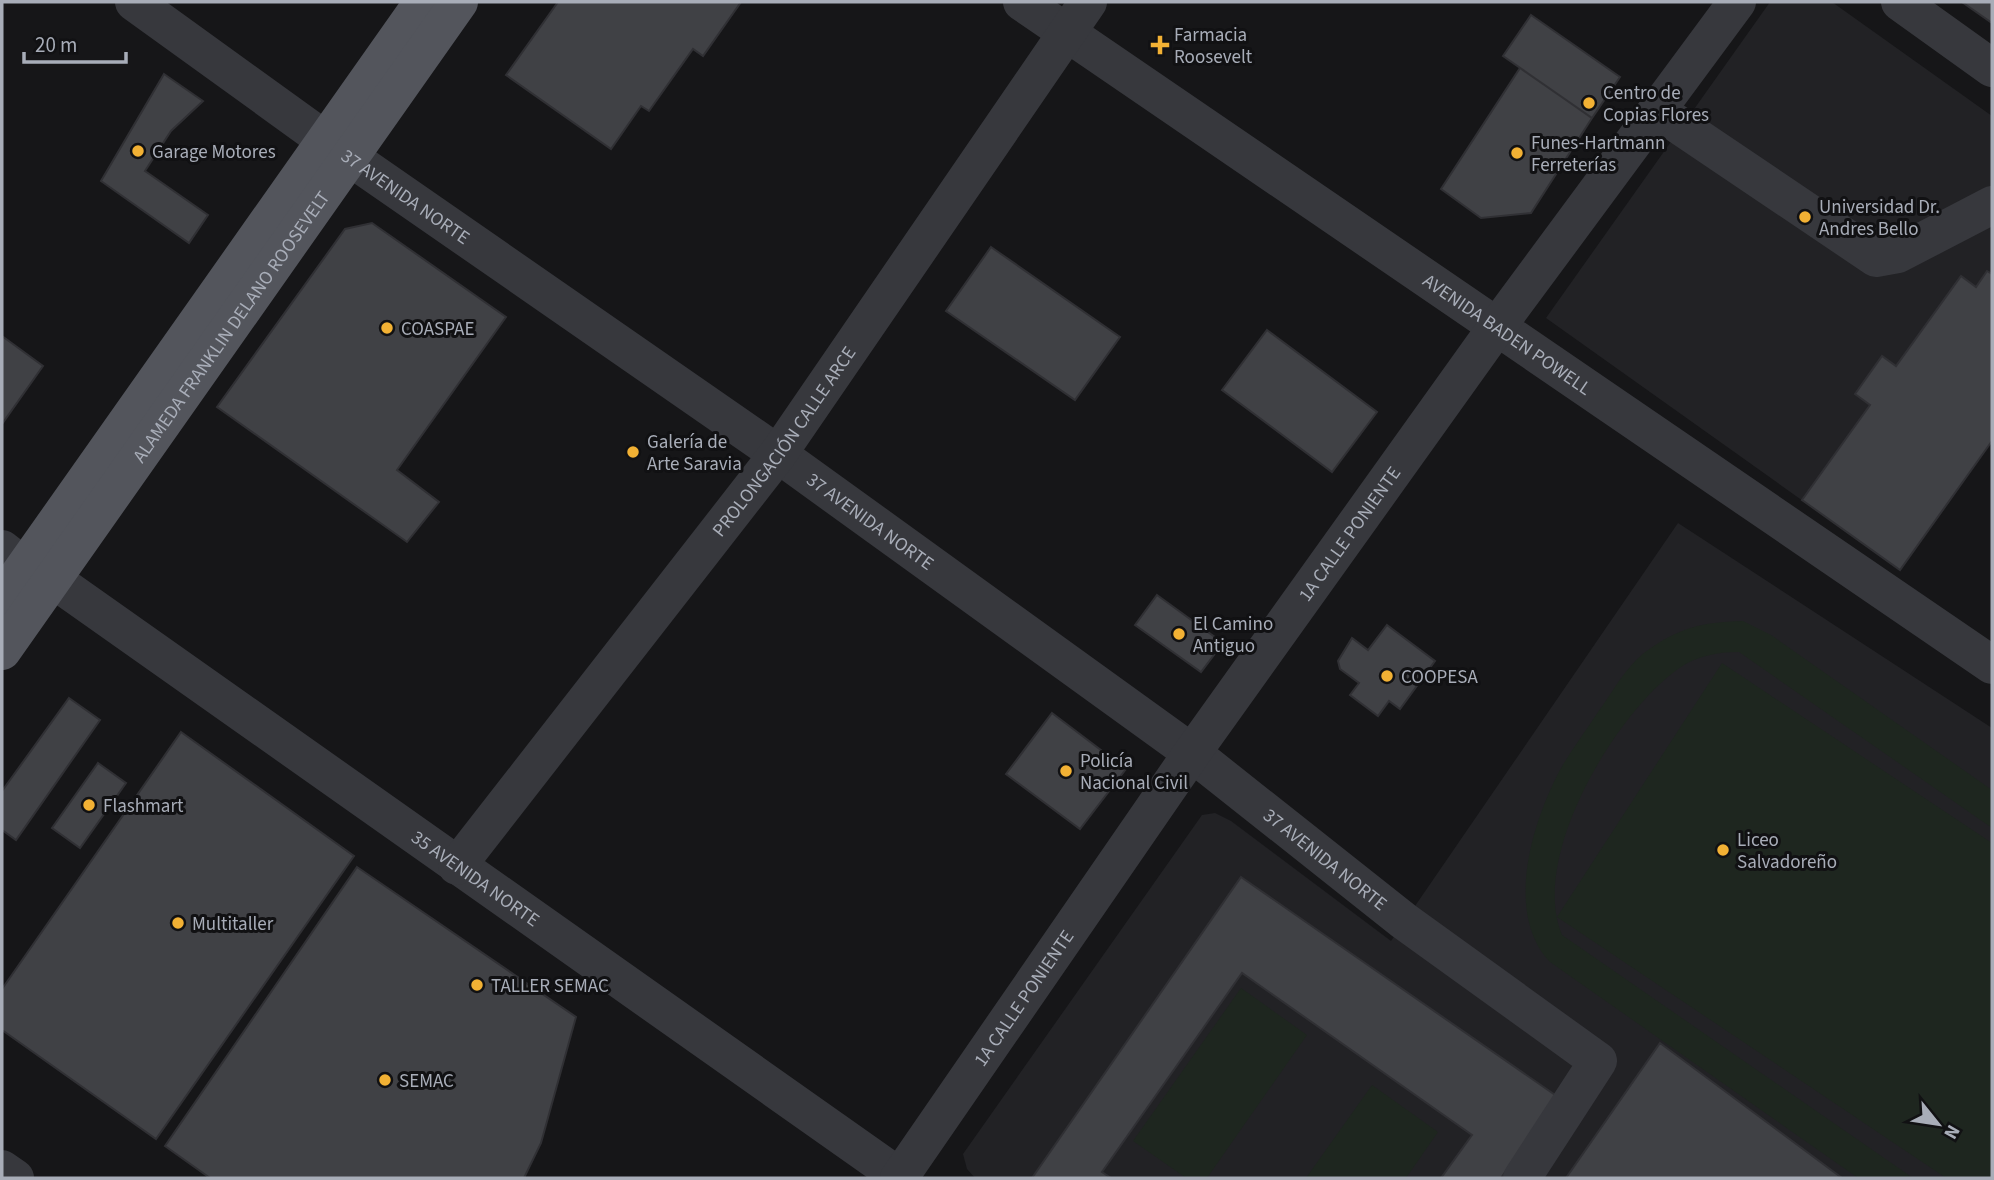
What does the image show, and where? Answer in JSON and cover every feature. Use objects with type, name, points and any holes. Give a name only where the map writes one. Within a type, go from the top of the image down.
[{"type":"main road","name":"ALAMEDA FRANKLIN DELANO ROOSEVELT","points":[[337,148],[423,2]]},
{"type":"main road","name":"ALAMEDA FRANKLIN DELANO ROOSEVELT","points":[[2,599],[337,148],[459,2]]},
{"type":"main road","name":"ALAMEDA FRANKLIN DELANO ROOSEVELT","points":[[2,651],[26,565]]},
{"type":"street","name":"37 AVENIDA NORTE","points":[[134,2],[337,148],[778,454],[1192,753],[1404,921],[1598,1061],[1522,1178]]},
{"type":"street","name":"AVENIDA BADEN POWELL","points":[[1022,2],[1992,665]]},
{"type":"street","name":"PROLONGACIÓN CALLE ARCE","points":[[457,866],[778,454],[1088,2]]},
{"type":"street","name":"1A CALLE PONIENTE","points":[[900,1178],[1192,753],[1496,328],[1737,2]]},
{"type":"street","points":[[1900,2],[1992,68]]},
{"type":"street","points":[[1658,111],[1876,258],[1898,254],[1992,205]]},
{"type":"street","name":"35 AVENIDA NORTE","points":[[26,565],[900,1178]]},
{"type":"street","points":[[2,1169],[15,1178]]},
{"type":"shaded area","name":"Universidad Dr. Andres Bello","points":[[1770,2],[1832,2],[1992,116],[1992,441],[1900,570],[1546,318]]},
{"type":"shaded area","name":"Liceo Salvadoreño","points":[[1678,523],[1992,728],[1992,1178],[975,1178],[967,1169],[963,1154],[1202,815],[1215,813],[1231,821],[1391,941]]},
{"type":"shaded area","points":[[1743,621],[1771,635],[1992,790],[1992,828],[1739,652],[1707,656],[1678,669],[1654,690],[1605,752],[1584,790],[1568,828],[1557,867],[1555,903],[1562,935],[1913,1178],[1858,1178],[1550,962],[1536,942],[1528,919],[1527,867],[1540,815],[1564,763],[1619,681],[1644,653],[1679,632],[1702,625]]},
{"type":"shaded area","points":[[1722,663],[1992,843],[1991,1178],[1946,1178],[1557,917]]},
{"type":"shaded area","points":[[1241,988],[1307,1035],[1207,1178],[1186,1178],[1133,1141]]},
{"type":"shaded area","points":[[1372,1085],[1438,1132],[1406,1178],[1306,1178]]},
{"type":"building","points":[[558,2],[741,2],[703,56],[693,49],[649,111],[641,106],[611,149],[506,75]]},
{"type":"building","points":[[1962,2],[1992,2],[1992,23]]},
{"type":"building","points":[[1531,15],[1620,77],[1592,118],[1503,56]]},
{"type":"building","name":"Funes-Hartmann Ferreterías","points":[[1520,68],[1592,118],[1531,213],[1481,218],[1441,189]]},
{"type":"building","name":"Garage Motores","points":[[164,74],[203,101],[171,131],[145,171],[208,215],[189,243],[101,181]]},
{"type":"building","points":[[372,223],[506,317],[397,470],[439,502],[407,542],[217,407],[345,229]]},
{"type":"building","points":[[991,247],[1120,337],[1075,400],[946,311]]},
{"type":"building","points":[[1987,271],[1992,274],[1992,441],[1900,570],[1802,500],[1870,405],[1855,394],[1882,356],[1896,366],[1961,276],[1976,287]]},
{"type":"building","points":[[1267,330],[1377,412],[1332,472],[1222,390]]},
{"type":"building","points":[[2,336],[43,366],[2,424]]},
{"type":"building","name":"El Camino Antiguo","points":[[1157,595],[1223,643],[1201,672],[1135,625]]},
{"type":"building","name":"COOPESA","points":[[1387,625],[1435,661],[1400,709],[1389,701],[1378,716],[1350,695],[1359,683],[1340,669],[1338,661],[1352,638],[1368,650]]},
{"type":"building","points":[[69,698],[100,720],[16,840],[2,830],[2,791]]},
{"type":"building","name":"Policía Nacional Civil","points":[[1052,713],[1126,769],[1080,829],[1006,774]]},
{"type":"building","name":"Multitaller","points":[[181,732],[354,856],[156,1139],[2,1030],[2,989]]},
{"type":"building","name":"Flashmart","points":[[98,763],[126,783],[80,848],[52,828]]},
{"type":"building","name":"SEMAC","points":[[357,867],[576,1017],[541,1143],[524,1178],[210,1178],[165,1146]]},
{"type":"building","points":[[1241,877],[1558,1097],[1501,1178],[1441,1178],[1472,1135],[1242,973],[1102,1172],[1111,1178],[1032,1178]]},
{"type":"building","points":[[1660,1043],[1842,1178],[1566,1178]]},
{"type":"place","name":"Farmacia Roosevelt","points":[[1160,45]]},
{"type":"place","name":"Centro de Copias Flores","points":[[1589,103]]},
{"type":"place","name":"Garage Motores","points":[[138,151]]},
{"type":"place","name":"Funes-Hartmann Ferreterías","points":[[1517,153]]},
{"type":"place","name":"Universidad Dr. Andres Bello","points":[[1805,217]]},
{"type":"place","name":"COASPAE","points":[[387,328]]},
{"type":"place","name":"Galería de Arte Saravia","points":[[633,452]]},
{"type":"place","name":"El Camino Antiguo","points":[[1179,634]]},
{"type":"place","name":"COOPESA","points":[[1387,676]]},
{"type":"place","name":"Policía Nacional Civil","points":[[1066,771]]},
{"type":"place","name":"Flashmart","points":[[89,805]]},
{"type":"place","name":"Liceo Salvadoreño","points":[[1723,850]]},
{"type":"place","name":"Multitaller","points":[[178,923]]},
{"type":"place","name":"TALLER SEMAC","points":[[477,985]]},
{"type":"place","name":"SEMAC","points":[[385,1080]]}]
